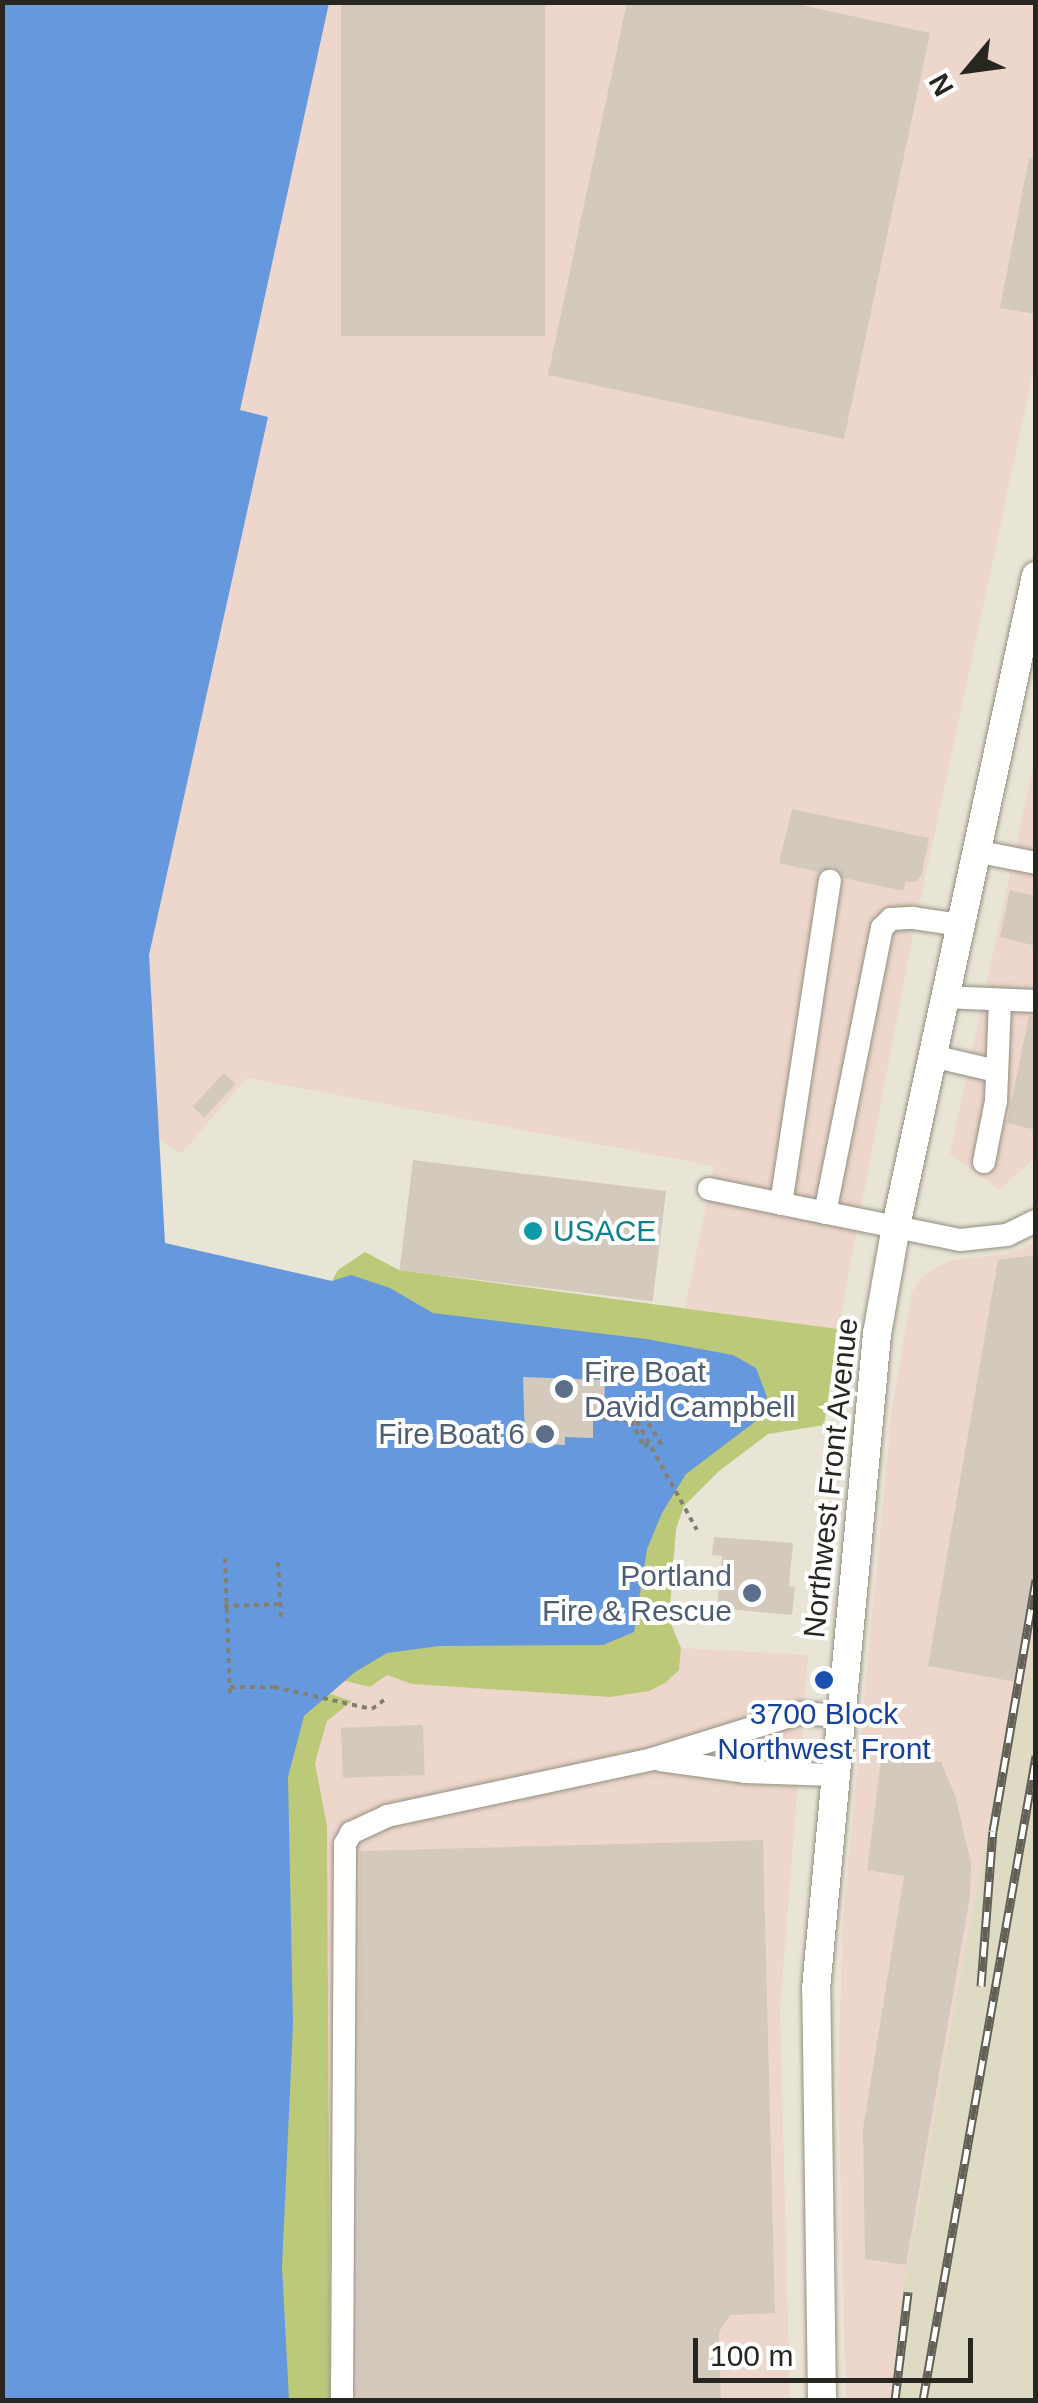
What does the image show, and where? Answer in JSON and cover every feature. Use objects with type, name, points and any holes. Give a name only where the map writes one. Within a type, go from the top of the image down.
[{"type":"main road","name":"Northwest Front Avenue","points":[[822,2400],[814,2057],[818,1944],[866,1428],[896,1226],[1036,576]]},
{"type":"street","points":[[975,852],[1036,863]]},
{"type":"street","points":[[781,1204],[830,881]]},
{"type":"street","points":[[825,1213],[882,928],[891,919],[960,925]]},
{"type":"street","points":[[944,997],[1036,1001]]},
{"type":"street","points":[[984,1162],[996,1101],[1000,1000]]},
{"type":"street","points":[[932,1056],[996,1071]]},
{"type":"street","points":[[709,1189],[960,1240],[992,1238],[1036,1221]]},
{"type":"street","points":[[342,2400],[344,1844],[364,1824],[387,1816],[652,1759],[800,1713],[840,1716]]},
{"type":"street","points":[[652,1759],[745,1772],[834,1776]]},
{"type":"path","points":[[604,1413],[638,1406],[664,1447]]},
{"type":"path","points":[[594,1418],[634,1421],[698,1530]]},
{"type":"path","points":[[225,1558],[230,1690],[274,1687],[372,1710],[384,1700]]},
{"type":"path","points":[[278,1562],[281,1616]]},
{"type":"path","points":[[224,1606],[280,1604]]},
{"type":"shaded area","points":[[266,3],[1035,3],[1035,363],[913,934],[838,1329],[685,1308],[714,1166],[247,1078],[181,1154],[159,1138],[165,1243],[332,1281],[321,1339],[3,1187]]},
{"type":"shaded area","points":[[1035,758],[1035,1157],[1000,1190],[950,1154]]},
{"type":"shaded area","points":[[1035,1243],[1035,1627],[1024,1687],[1003,1743],[896,2329],[892,2400],[846,2400],[838,2084],[843,1917],[892,1408],[912,1292],[923,1275],[951,1260],[1007,1254]]},
{"type":"shaded area","points":[[1035,1627],[1035,2400],[892,2400],[896,2329],[1003,1743],[1024,1687]]},
{"type":"shaded area","points":[[681,1648],[808,1655],[780,2009],[790,2400],[321,2400],[327,1826],[315,1763],[327,1721],[352,1701],[274,1681],[276,1665],[369,1687],[387,1674],[412,1684],[610,1697],[679,1670]]},
{"type":"green space","points":[[365,1252],[399,1270],[838,1329],[824,1425],[768,1434],[719,1471],[684,1506],[676,1529],[669,1619],[681,1648],[679,1670],[665,1683],[649,1691],[610,1697],[412,1684],[387,1675],[370,1687],[345,1681],[330,1694],[352,1701],[327,1721],[315,1763],[327,1826],[330,2400],[238,2400],[276,1665],[539,1355],[332,1281],[338,1270]]},
{"type":"water","points":[[3,3],[329,3],[240,410],[268,417],[149,955],[165,1243],[332,1281],[351,1275],[390,1288],[433,1313],[646,1339],[733,1355],[756,1368],[767,1397],[756,1421],[686,1474],[662,1513],[647,1549],[634,1632],[603,1645],[439,1646],[387,1653],[355,1672],[304,1716],[288,1777],[293,2024],[282,2267],[289,2400],[3,2400]]},
{"type":"building","points":[[341,2],[545,2],[545,336],[341,336]]},
{"type":"building","points":[[627,2],[787,2],[930,33],[844,439],[548,375]]},
{"type":"building","points":[[1029,158],[1036,158],[1036,314],[1000,308]]},
{"type":"building","points":[[792,809],[929,838],[922,874],[916,882],[906,881],[903,891],[844,878],[833,866],[818,872],[779,863]]},
{"type":"building","points":[[1010,890],[1036,896],[1036,946],[1000,937]]},
{"type":"building","points":[[1029,1016],[1036,1017],[1036,1130],[1007,1123]]},
{"type":"building","points":[[224,1073],[236,1084],[204,1118],[193,1107]]},
{"type":"building","name":"USACE","points":[[413,1160],[666,1191],[653,1301],[399,1270]]},
{"type":"building","points":[[1036,1255],[1036,1563],[1016,1682],[928,1666],[998,1260]]},
{"type":"building","points":[[523,1377],[605,1380],[604,1413],[593,1412],[593,1438],[565,1437],[565,1445],[525,1443]]},
{"type":"building","points":[[714,1537],[793,1543],[789,1586],[795,1587],[792,1615],[717,1608],[722,1556],[712,1555]]},
{"type":"building","points":[[423,1725],[425,1775],[343,1778],[341,1728]]},
{"type":"building","points":[[882,1753],[941,1762],[955,1795],[971,1863],[970,1896],[906,2265],[865,2259],[863,2129],[904,1876],[867,1870]]},
{"type":"building","points":[[763,1840],[775,2313],[730,2315],[719,2332],[721,2400],[357,2400],[360,1851]]},
{"type":"railway","points":[[981,1986],[993,1831],[1036,1580]]},
{"type":"railway","points":[[923,2400],[1036,1756]]},
{"type":"railway","points":[[895,2400],[908,2292]]},
{"type":"place","name":"USACE","points":[[533,1231]]},
{"type":"place","name":"Fire Boat David Campbell","points":[[564,1389]]},
{"type":"place","name":"Fire Boat 6","points":[[545,1434]]},
{"type":"place","name":"Portland Fire & Rescue","points":[[752,1593]]},
{"type":"place","name":"3700 Block Northwest Front","points":[[824,1680]]}]
